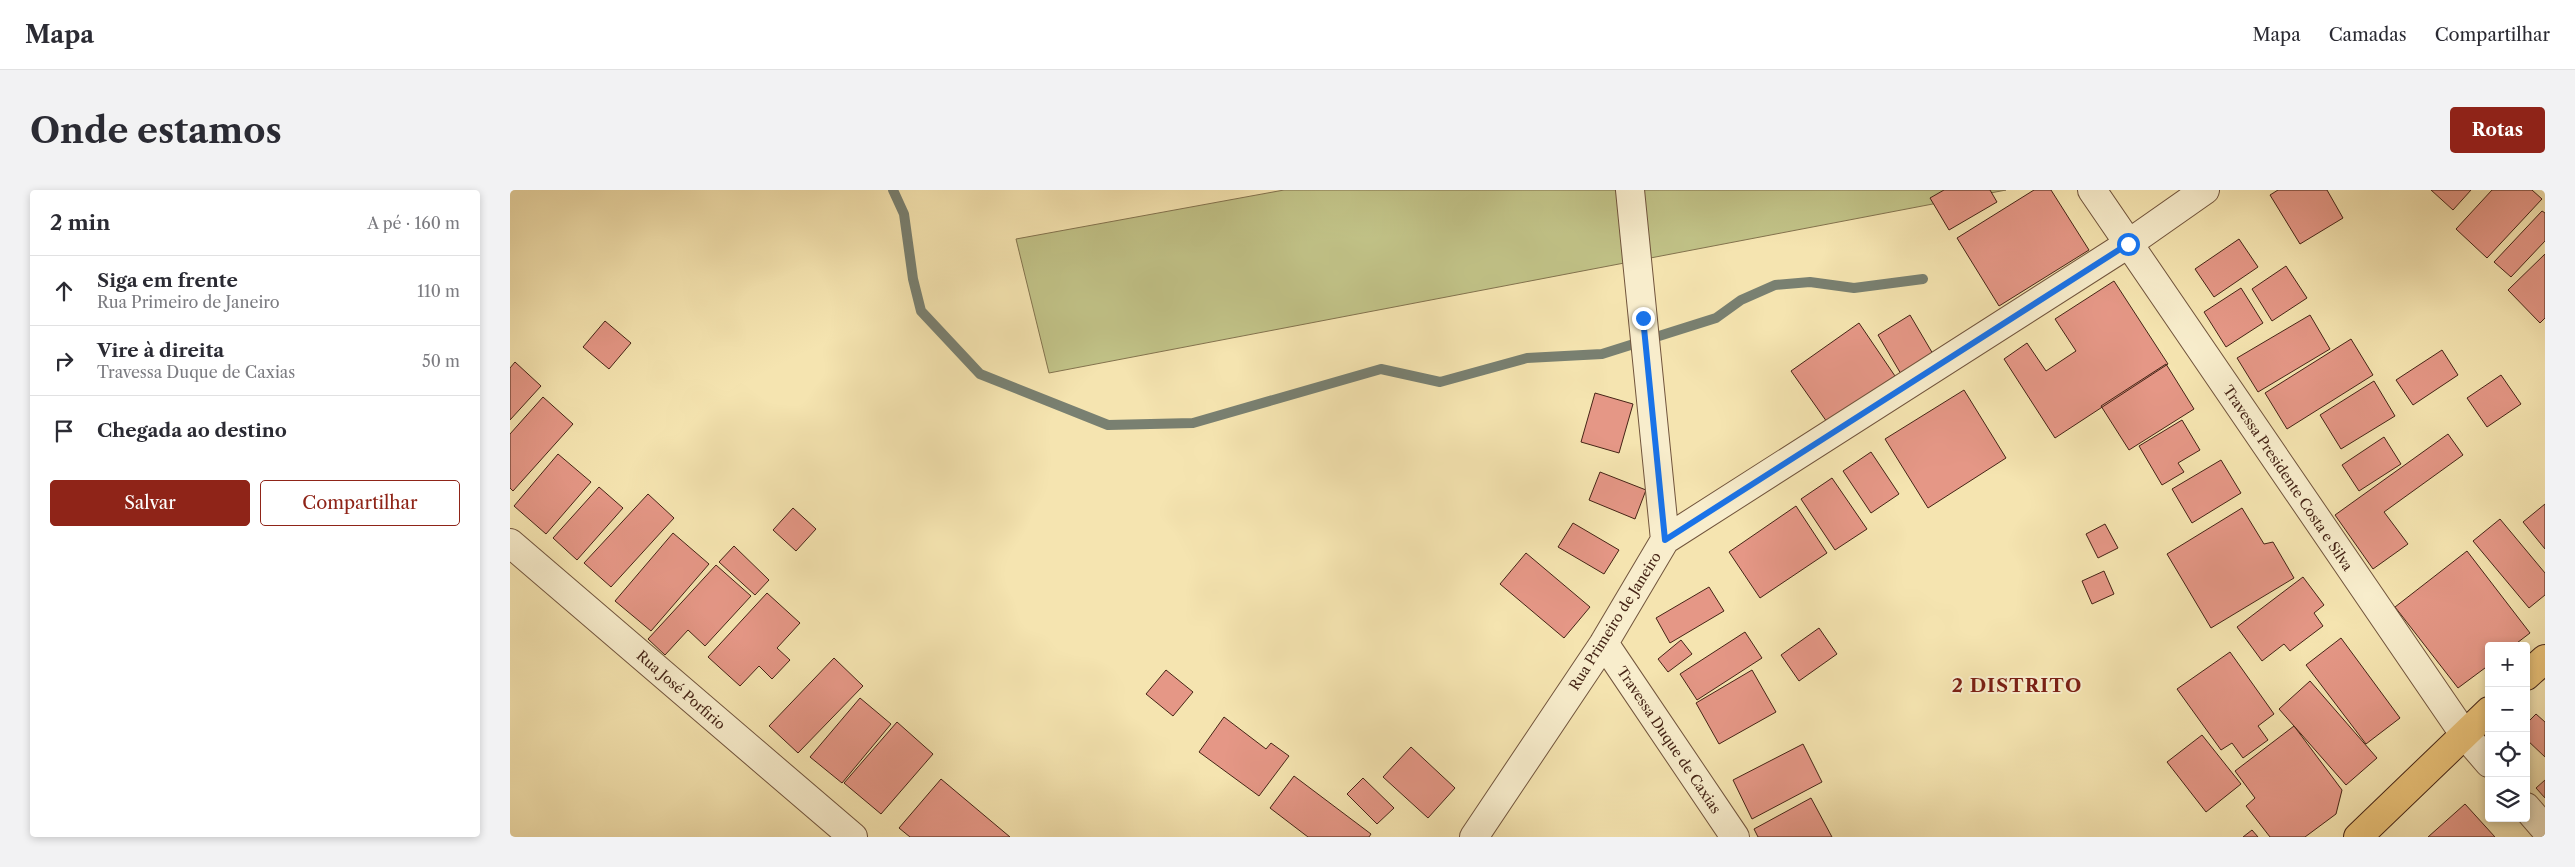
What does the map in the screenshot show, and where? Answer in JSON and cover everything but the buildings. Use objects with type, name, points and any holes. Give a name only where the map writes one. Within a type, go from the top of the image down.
[{"type":"main road","points":[[2530,672],[2545,659]]},
{"type":"main road","points":[[2358,837],[2485,715]]},
{"type":"street","points":[[1630,190],[1665,540]]},
{"type":"street","name":"Travessa Presidente Costa e Silva","points":[[2092,190],[2464,734],[2485,758]]},
{"type":"street","name":"Rua Primeiro de Janeiro","points":[[1474,837],[1604,643],[1665,540],[2128,244],[2205,190]]},
{"type":"street","name":"Rua José Porfirio","points":[[510,543],[853,837]]},
{"type":"street","name":"Travessa Duque de Caxias","points":[[1604,643],[1735,837]]},
{"type":"street","points":[[2530,812],[2545,829]]},
{"type":"green space","points":[[1284,190],[2006,190],[1049,373],[1016,239]]},
{"type":"waterway","points":[[893,190],[904,214],[913,279],[921,311],[980,374],[1108,425],[1193,423],[1381,369],[1440,382],[1527,358],[1602,354],[1716,318],[1741,300],[1775,285],[1810,282],[1854,288],[1923,279]]},
{"type":"district","name":"2 DISTRITO","points":[[2017,685]]},
{"type":"route","points":[[1643,318],[1665,540],[2128,244]]}]
